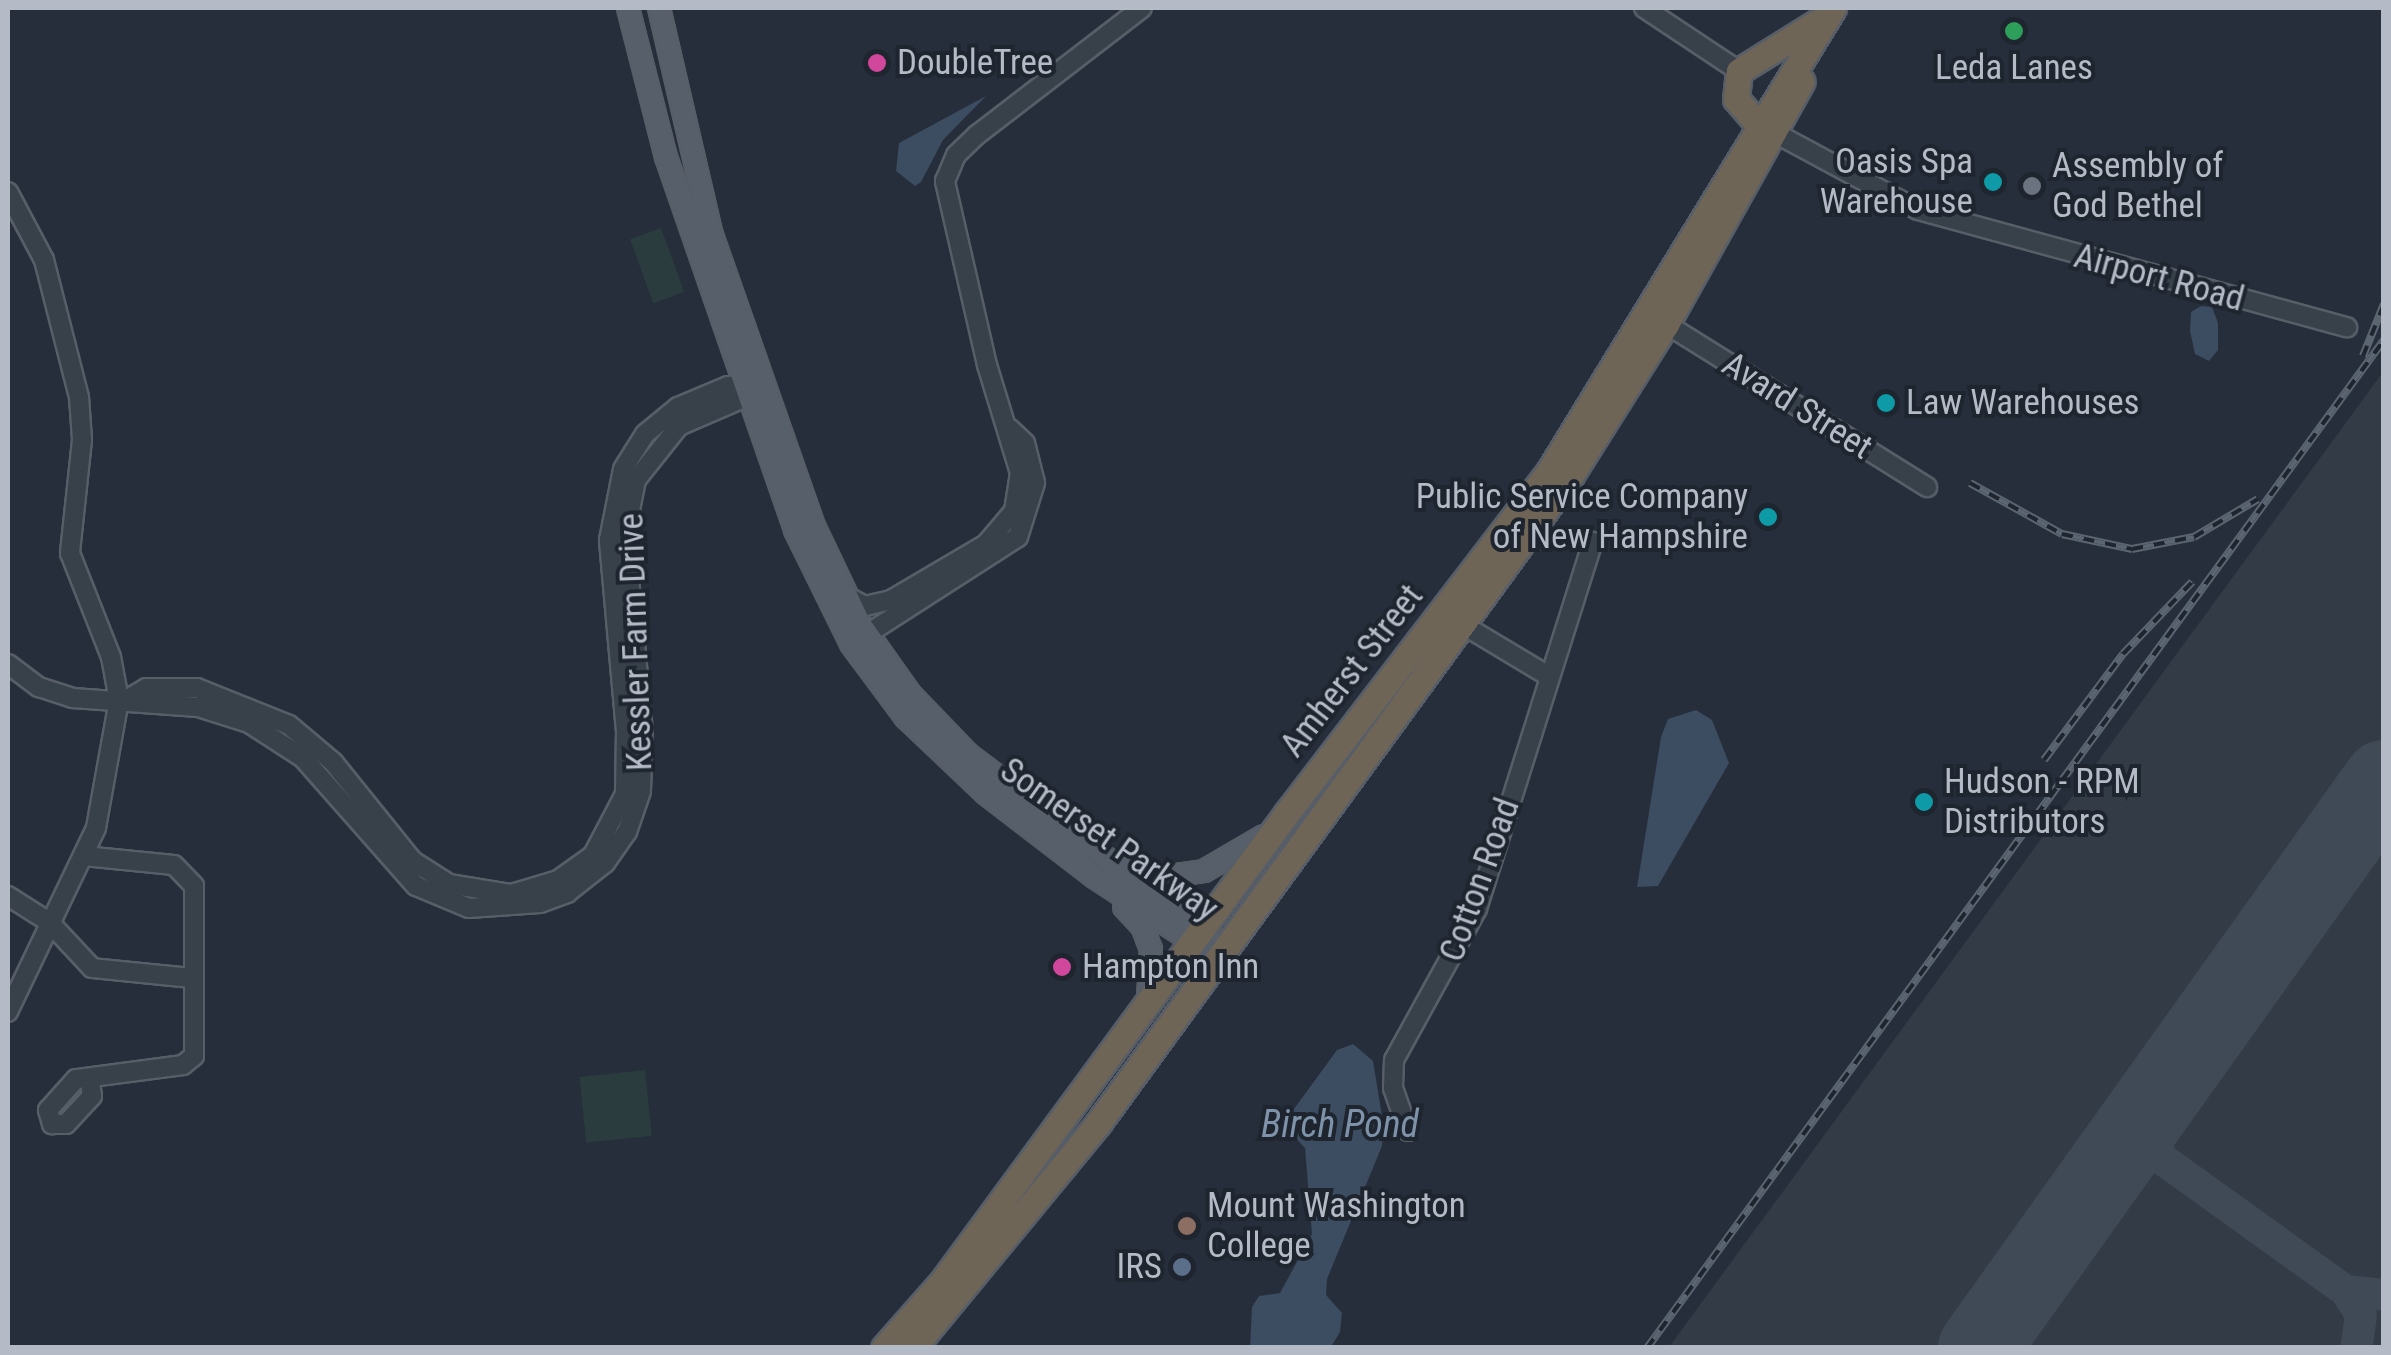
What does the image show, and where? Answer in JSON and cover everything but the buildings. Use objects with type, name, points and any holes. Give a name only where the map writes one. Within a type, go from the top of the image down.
[{"type":"highway","name":"Amherst Street","points":[[884,1348],[943,1281],[1287,814],[1550,470],[1765,127],[1854,8]]},
{"type":"highway","points":[[1765,127],[1736,99],[1739,70],[1828,13]]},
{"type":"highway","name":"Amherst Street","points":[[915,1347],[1051,1185],[1465,626],[1598,436],[1666,324],[1765,127],[1828,13]]},
{"type":"main road","points":[[618,8],[642,70]]},
{"type":"main road","name":"Somerset Parkway","points":[[628,8],[642,70],[753,389],[809,566],[942,755],[1094,877],[1197,935]]},
{"type":"main road","name":"Somerset Parkway","points":[[659,8],[700,195],[753,389],[844,595],[859,640],[953,740],[1223,954]]},
{"type":"main road","points":[[1105,858],[1153,875],[1204,870],[1239,855],[1287,814]]},
{"type":"main road","points":[[1094,877],[1146,933],[1154,964],[1146,1003]]},
{"type":"street","points":[[844,595],[860,606],[885,603],[1003,530],[1020,493],[1010,430],[992,384],[944,195],[949,167],[976,134],[1142,8]]},
{"type":"street","points":[[1644,8],[1739,70]]},
{"type":"street","name":"Airport Road","points":[[1765,127],[1918,210],[2347,326]]},
{"type":"street","points":[[8,192],[44,260],[78,397],[82,440],[70,553],[124,699],[110,778],[84,856],[8,1012]]},
{"type":"street","name":"Avard Street","points":[[1666,324],[1927,487]]},
{"type":"street","name":"Kessler Farm Drive","points":[[8,664],[55,694],[124,699],[146,688],[183,686],[274,717],[332,762],[413,861],[449,884],[511,894],[558,880],[593,854],[625,794],[626,732],[609,540],[622,469],[645,434],[678,407],[753,389]]},
{"type":"street","points":[[859,640],[1018,537],[1035,483],[1025,443],[1010,430]]},
{"type":"street","name":"Cotton Road","points":[[1408,1131],[1394,1088],[1394,1060],[1477,909],[1547,675],[1593,542]]},
{"type":"street","points":[[1465,626],[1547,675]]},
{"type":"street","points":[[84,856],[174,866],[187,873],[194,886],[196,1048],[189,1062],[90,1081]]},
{"type":"street","points":[[8,896],[49,922],[92,968],[193,978]]},
{"type":"shaded area","points":[[661,228],[684,292],[653,303],[630,239]]},
{"type":"shaded area","points":[[2383,372],[2383,1347],[1669,1347]]},
{"type":"shaded area","points":[[645,1070],[652,1136],[586,1143],[579,1077]]},
{"type":"water","points":[[986,96],[943,140],[921,182],[915,186],[896,171],[899,143]]},
{"type":"water","points":[[2201,306],[2212,307],[2218,323],[2218,350],[2209,361],[2195,354],[2190,331],[2191,312]]},
{"type":"water","points":[[1696,710],[1712,720],[1729,763],[1658,886],[1637,887],[1661,737],[1668,719]]},
{"type":"water","name":"Birch Pond","points":[[1353,1044],[1373,1061],[1383,1122],[1382,1146],[1327,1279],[1326,1295],[1342,1313],[1340,1332],[1331,1347],[1250,1347],[1252,1307],[1259,1296],[1280,1293],[1312,1234],[1305,1148],[1283,1124],[1337,1050]]},
{"type":"taxiway","points":[[2164,1091],[2149,1128],[2162,1159],[2346,1291],[2384,1295]]},
{"type":"taxiway","points":[[2103,1174],[2138,1155],[2162,1159]]},
{"type":"taxiway","points":[[2346,1291],[2361,1315],[2357,1344]]},
{"type":"runway","points":[[1979,1348],[2384,781]]},
{"type":"railway","points":[[2363,356],[2384,304]]},
{"type":"railway","points":[[1647,1348],[2384,340]]},
{"type":"railway","points":[[1970,483],[2062,534],[2132,549],[2194,537],[2258,499]]},
{"type":"railway","points":[[2044,760],[2123,654],[2192,582]]},
{"type":"place","name":"Leda Lanes","points":[[2014,31]]},
{"type":"place","name":"DoubleTree","points":[[877,63]]},
{"type":"place","name":"Oasis Spa Warehouse","points":[[1993,182]]},
{"type":"place","name":"Assembly of God Bethel","points":[[2032,186]]},
{"type":"place","name":"Law Warehouses","points":[[1886,403]]},
{"type":"place","name":"Public Service Company of New Hampshire","points":[[1768,517]]},
{"type":"place","name":"Hudson - RPM Distributors","points":[[1924,802]]},
{"type":"place","name":"Hampton Inn","points":[[1062,967]]},
{"type":"place","name":"Mount Washington College","points":[[1187,1226]]},
{"type":"place","name":"IRS","points":[[1182,1267]]}]
